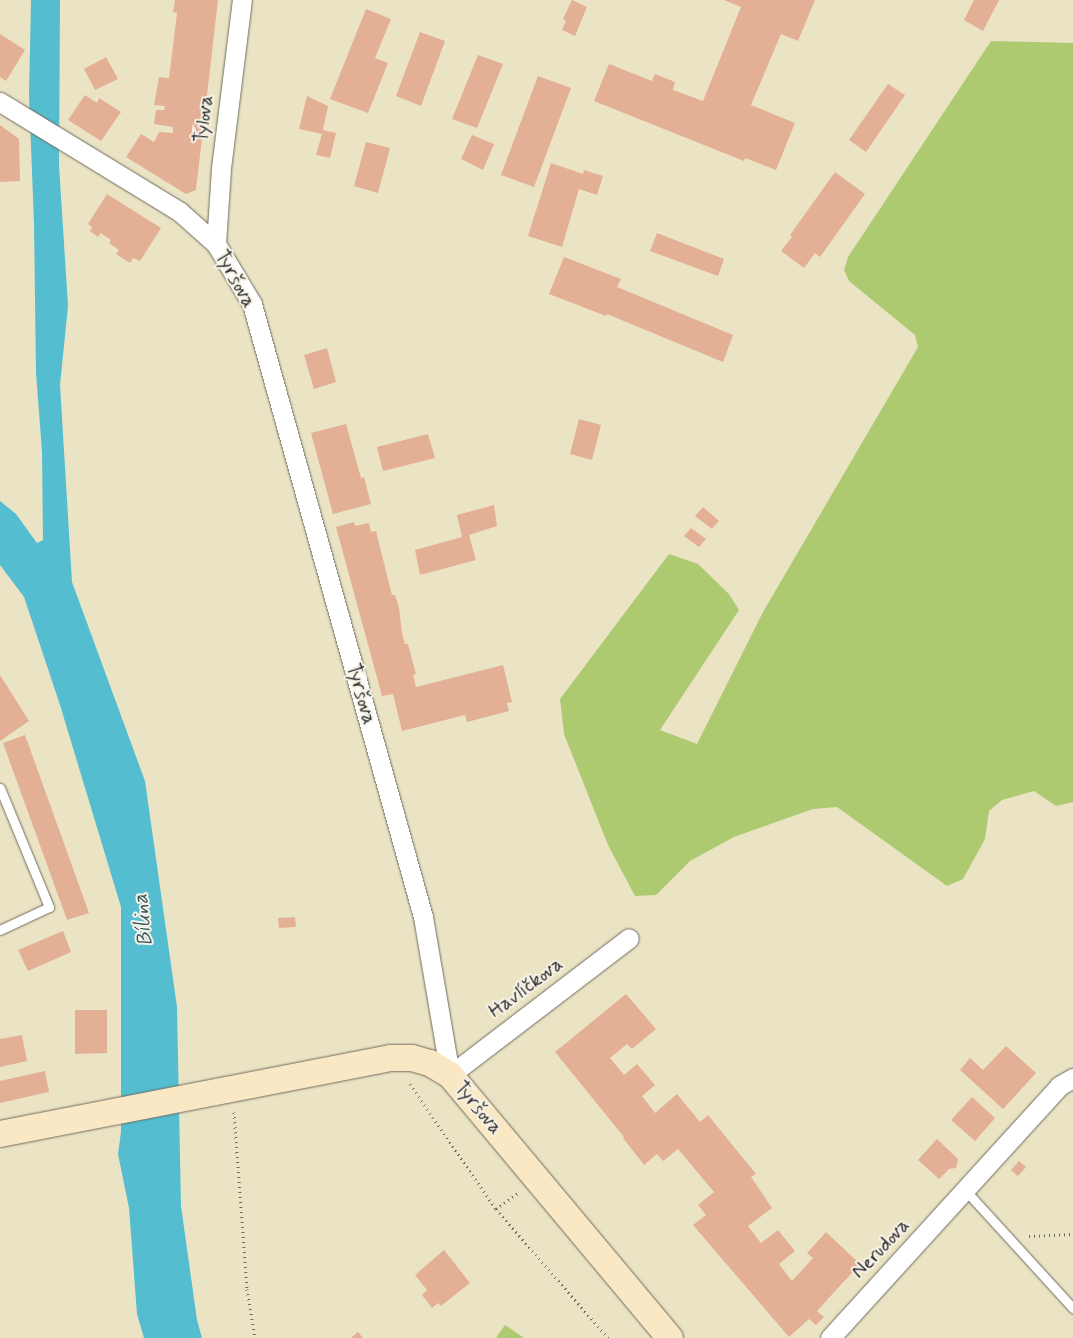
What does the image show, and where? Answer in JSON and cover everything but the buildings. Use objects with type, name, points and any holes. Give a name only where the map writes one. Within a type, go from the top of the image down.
[{"type":"main road","points":[[0,1134],[390,1058],[412,1058],[430,1063],[450,1075]]},
{"type":"main road","name":"Tyršova","points":[[450,1075],[670,1338]]},
{"type":"street","name":"Tylova","points":[[216,244],[221,168],[242,0]]},
{"type":"street","name":"Tyršova","points":[[0,102],[180,212],[216,244],[252,304],[423,917],[450,1075]]},
{"type":"street","name":"Havlíčkova","points":[[450,1075],[629,938]]},
{"type":"street","name":"Nerudova","points":[[830,1338],[966,1191],[1059,1086],[1073,1078]]},
{"type":"lane","points":[[0,788],[49,907],[0,930]]},
{"type":"lane","points":[[966,1191],[1073,1308]]},
{"type":"path","points":[[407,1081],[496,1209],[608,1338]]},
{"type":"path","points":[[224,1090],[254,1338]]},
{"type":"path","points":[[496,1209],[524,1188]]},
{"type":"path","points":[[1009,1237],[1073,1234]]},
{"type":"green space","points":[[991,41],[1073,43],[1073,802],[1056,806],[1034,791],[1002,800],[989,811],[985,839],[963,879],[947,886],[837,807],[813,809],[734,837],[690,861],[656,895],[635,896],[608,845],[564,734],[560,699],[669,554],[698,564],[729,594],[739,610],[660,730],[697,744],[763,612],[918,347],[915,335],[849,281],[844,270],[848,257]]},
{"type":"green space","points":[[505,1325],[524,1338],[496,1338]]},
{"type":"water","name":"Bílina","points":[[31,0],[60,0],[59,165],[68,306],[60,385],[72,582],[145,781],[177,1007],[181,1206],[197,1320],[202,1338],[144,1338],[137,1314],[129,1208],[118,1154],[121,1132],[121,907],[60,705],[24,597],[0,565],[0,501],[16,514],[37,543],[43,540],[42,452],[36,373],[34,224],[29,95]]}]
